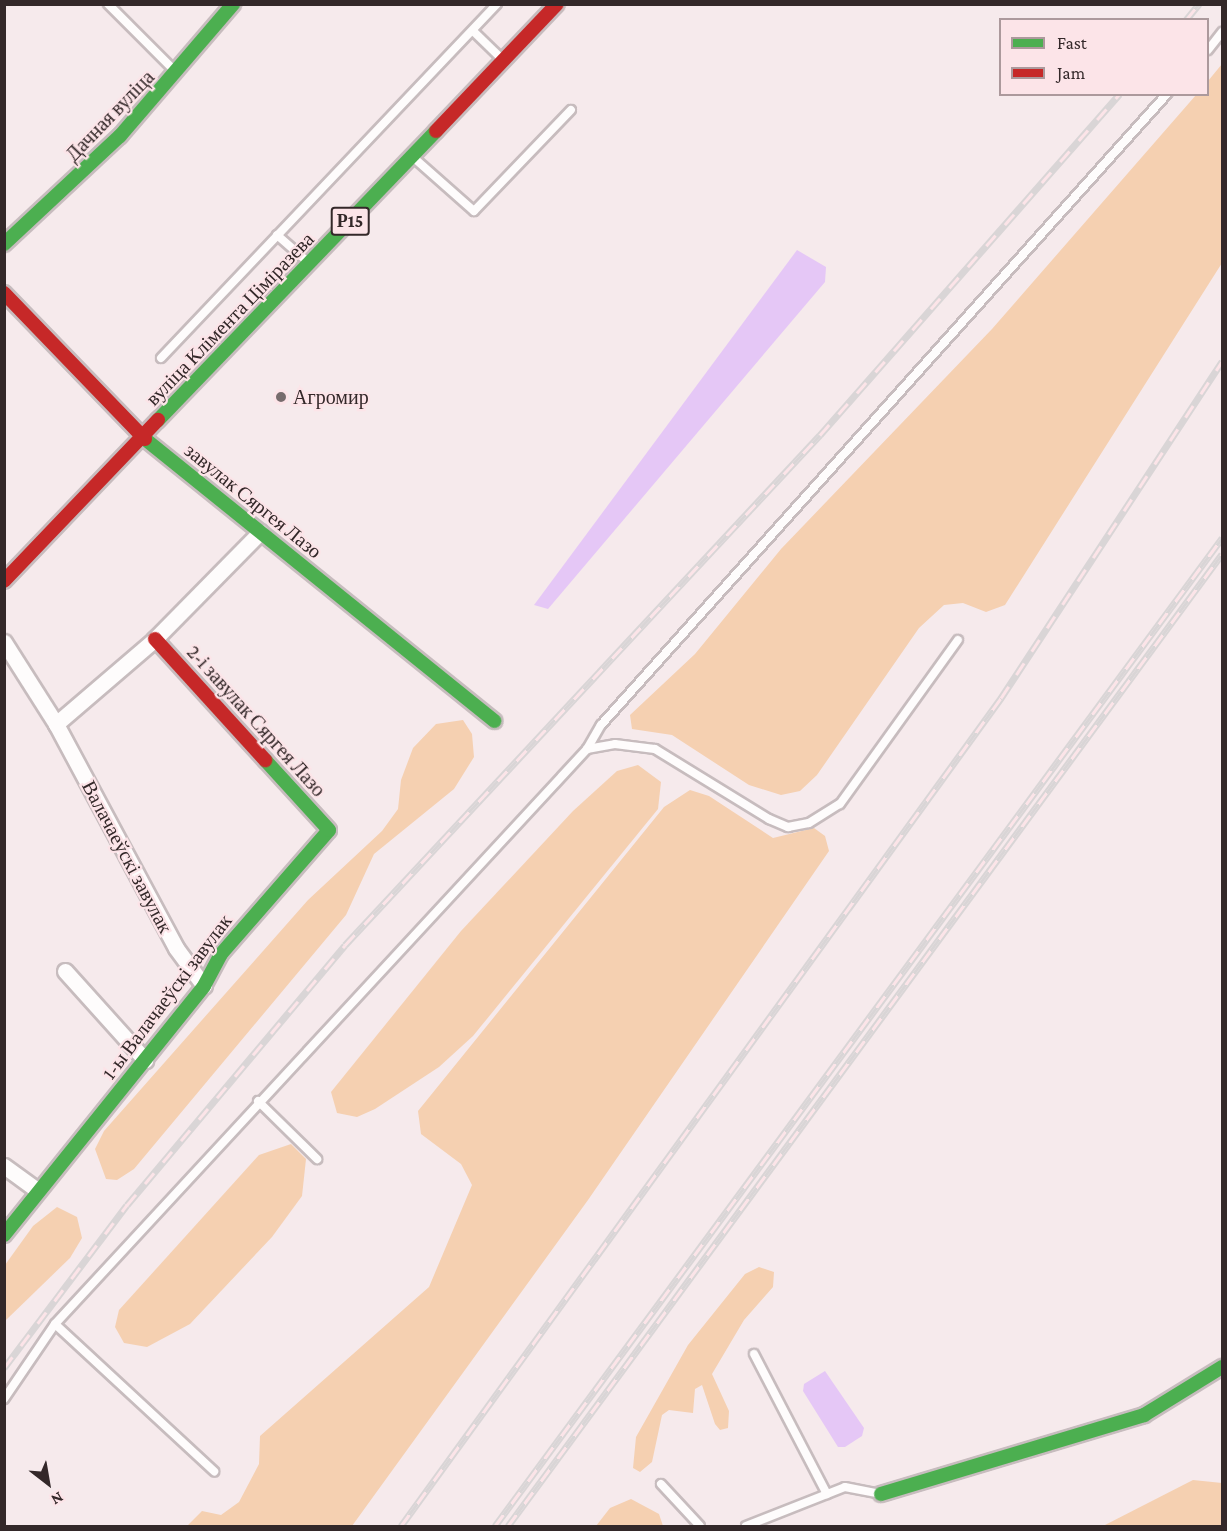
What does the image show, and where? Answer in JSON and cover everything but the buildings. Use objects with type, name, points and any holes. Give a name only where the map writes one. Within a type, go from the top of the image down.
[{"type":"street","name":"Дачная вуліца","points":[[4,244],[178,73],[233,4]]},
{"type":"street","name":"вуліца Клімента Ціміразева","points":[[4,581],[311,264],[557,4]]},
{"type":"street","name":"завулак Сяргея Лазо","points":[[4,293],[143,437],[494,721]]},
{"type":"street","points":[[56,724],[155,639],[260,532]]},
{"type":"street","name":"2-і завулак Сяргея Лазо","points":[[155,639],[329,830]]},
{"type":"street","name":"Валачаеўскі завулак","points":[[4,642],[56,724],[176,948],[204,986]]},
{"type":"street","name":"1-ы Валачаеўскі завулак","points":[[4,1235],[37,1190],[204,986],[221,954],[329,830]]},
{"type":"street","points":[[65,971],[145,1060]]},
{"type":"street","points":[[4,1166],[37,1190]]},
{"type":"street","points":[[881,1494],[1144,1415],[1219,1370]]},
{"type":"lane","points":[[108,4],[178,73]]},
{"type":"lane","points":[[161,358],[497,4]]},
{"type":"lane","points":[[473,31],[504,61]]},
{"type":"lane","points":[[1209,49],[1222,33]]},
{"type":"lane","points":[[4,1399],[55,1324],[258,1101],[587,750],[601,725],[1165,96]]},
{"type":"lane","points":[[413,157],[474,211],[571,110]]},
{"type":"lane","points":[[277,235],[311,264]]},
{"type":"lane","points":[[587,750],[615,744],[655,750],[769,819],[788,827],[809,823],[840,804],[958,640]]},
{"type":"lane","points":[[258,1101],[317,1159]]},
{"type":"lane","points":[[55,1324],[214,1471]]},
{"type":"lane","points":[[754,1354],[827,1494]]},
{"type":"lane","points":[[661,1484],[700,1527]]},
{"type":"lane","points":[[746,1527],[827,1494],[860,1487],[881,1494]]},
{"type":"shaded area","points":[[1222,64],[1222,263],[1005,605],[986,612],[963,603],[944,605],[919,628],[817,775],[800,791],[781,795],[749,785],[672,735],[632,729],[630,715],[695,654],[781,549],[992,329],[1195,96],[1209,96],[1209,80]]},
{"type":"shaded area","points":[[797,250],[826,267],[825,282],[548,609],[534,605]]},
{"type":"shaded area","points":[[463,720],[472,734],[474,757],[454,789],[374,854],[346,915],[134,1169],[117,1180],[106,1179],[95,1149],[104,1131],[308,900],[382,831],[398,809],[401,780],[413,748],[436,724]]},
{"type":"shaded area","points":[[638,765],[661,782],[658,809],[473,1036],[439,1067],[375,1109],[357,1117],[337,1113],[331,1092],[461,931],[573,811],[617,771]]},
{"type":"shaded area","points":[[690,790],[709,796],[773,838],[814,828],[825,836],[829,851],[588,1200],[352,1526],[187,1526],[202,1511],[221,1515],[239,1502],[259,1464],[260,1436],[429,1287],[472,1185],[461,1164],[421,1134],[418,1111],[664,807]]},
{"type":"shaded area","points":[[291,1144],[306,1159],[302,1196],[272,1237],[190,1324],[147,1347],[124,1343],[115,1327],[119,1310],[259,1155]]},
{"type":"shaded area","points":[[57,1207],[77,1217],[82,1238],[70,1258],[5,1321],[5,1265],[33,1226]]},
{"type":"shaded area","points":[[759,1267],[774,1272],[773,1287],[744,1320],[712,1374],[729,1411],[728,1428],[720,1430],[715,1424],[702,1385],[695,1389],[693,1413],[669,1410],[662,1415],[652,1462],[640,1472],[633,1468],[636,1437],[688,1345],[745,1274]]},
{"type":"shaded area","points":[[825,1371],[864,1428],[862,1436],[845,1447],[838,1447],[803,1391],[804,1384]]},
{"type":"shaded area","points":[[1193,1480],[1222,1483],[1222,1526],[1103,1526]]},
{"type":"shaded area","points":[[631,1499],[659,1514],[663,1526],[596,1526],[610,1508]]},
{"type":"railway","points":[[1188,18],[1199,4]]},
{"type":"railway","points":[[4,1368],[127,1205],[345,945],[820,435],[1118,96]]},
{"type":"railway","points":[[401,1526],[1001,698],[1222,361]]},
{"type":"railway","points":[[495,1526],[1222,538]]},
{"type":"railway","points":[[508,1526],[1222,554]]},
{"type":"traffic: fast","points":[[4,244],[120,136],[233,4]]},
{"type":"traffic: fast","points":[[158,420],[436,131]]},
{"type":"traffic: fast","points":[[145,439],[494,721]]},
{"type":"traffic: fast","points":[[4,1235],[204,986],[221,954],[329,830],[265,760]]},
{"type":"traffic: fast","points":[[881,1494],[1144,1415],[1222,1367]]},
{"type":"traffic: jam","points":[[436,131],[557,4]]},
{"type":"traffic: jam","points":[[4,293],[145,439]]},
{"type":"traffic: jam","points":[[4,581],[158,420]]},
{"type":"traffic: jam","points":[[155,639],[265,760]]},
{"type":"place","name":"Агромир","points":[[281,397]]}]
